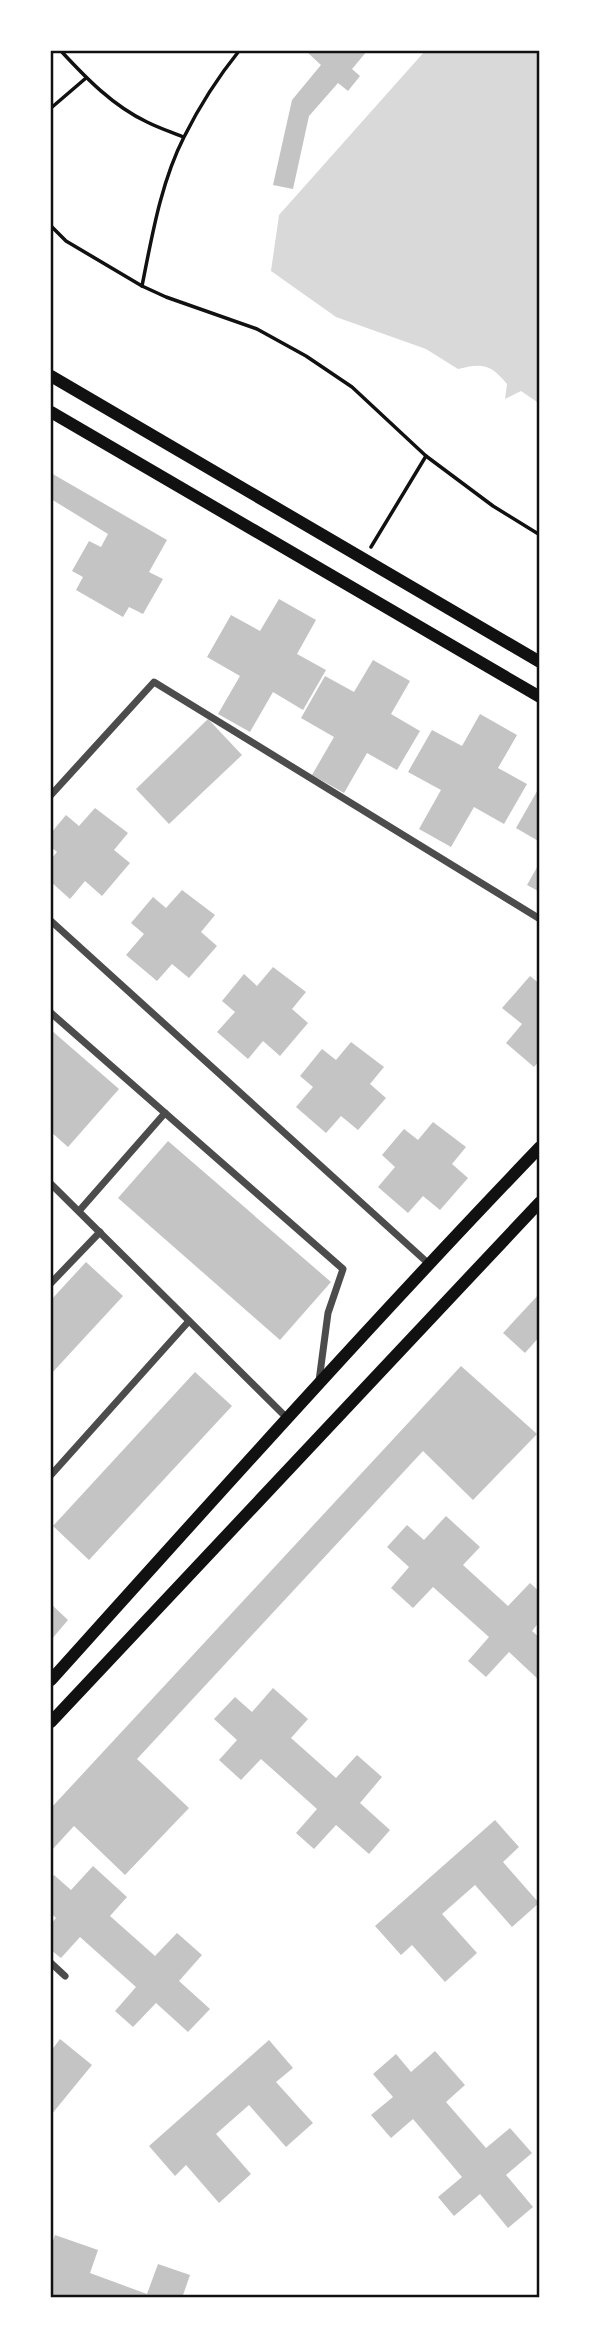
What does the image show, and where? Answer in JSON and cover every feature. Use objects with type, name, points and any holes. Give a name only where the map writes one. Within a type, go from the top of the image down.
[{"type":"main road","points":[[51,376],[540,662]]},
{"type":"main road","points":[[51,412],[540,697]]},
{"type":"main road","points":[[51,1680],[319,1383],[540,1147]]},
{"type":"main road","points":[[51,1722],[540,1202]]},
{"type":"street","points":[[51,795],[154,682],[540,919]]},
{"type":"street","points":[[51,921],[429,1264]]},
{"type":"street","points":[[51,1013],[343,1269],[328,1313],[319,1383]]},
{"type":"street","points":[[79,1211],[165,1113]]},
{"type":"street","points":[[51,1184],[287,1418]]},
{"type":"street","points":[[51,1283],[100,1232]]},
{"type":"street","points":[[51,1475],[189,1321]]},
{"type":"street","points":[[51,1963],[65,1976]]},
{"type":"path","points":[[61,51],[86,78],[116,103],[145,122],[184,137]]},
{"type":"path","points":[[142,286],[153,227],[184,137],[224,69],[239,51]]},
{"type":"path","points":[[51,108],[86,78]]},
{"type":"path","points":[[51,226],[66,241],[142,286],[257,329],[306,356],[352,387],[426,456],[493,506],[540,535]]},
{"type":"path","points":[[363,559],[426,456]]},
{"type":"shaded area","points":[[425,51],[540,51],[540,404],[521,391],[505,399],[507,384],[491,369],[474,366],[458,369],[426,349],[336,317],[271,271],[279,215]]},
{"type":"building","points":[[308,51],[367,51],[352,69],[360,76],[348,91],[338,83],[309,116],[293,189],[273,185],[292,100],[321,65]]},
{"type":"building","points":[[51,473],[167,540],[149,572],[163,579],[143,614],[129,607],[123,617],[76,590],[83,577],[72,571],[89,541],[101,547],[108,534],[51,499]]},
{"type":"building","points":[[279,599],[316,620],[297,654],[326,670],[303,710],[273,692],[250,732],[218,714],[240,676],[207,657],[231,615],[260,631]]},
{"type":"building","points":[[373,660],[410,681],[391,714],[420,731],[397,770],[367,753],[344,793],[312,775],[334,737],[301,718],[325,676],[354,692]]},
{"type":"building","points":[[480,714],[517,735],[498,768],[527,784],[504,824],[474,807],[451,847],[419,829],[441,790],[408,772],[432,730],[462,746]]},
{"type":"building","points":[[208,719],[242,755],[169,824],[136,789]]},
{"type":"building","points":[[540,786],[540,842],[516,828]]},
{"type":"building","points":[[95,808],[128,833],[114,850],[130,863],[102,896],[85,881],[70,899],[51,882],[51,859],[57,852],[51,847],[51,833],[66,815],[79,826]]},
{"type":"building","points":[[540,862],[540,892],[527,885]]},
{"type":"building","points":[[182,890],[215,915],[201,932],[217,946],[189,978],[172,964],[157,981],[126,955],[144,934],[131,923],[153,897],[166,908]]},
{"type":"building","points":[[273,967],[306,992],[292,1009],[308,1023],[280,1056],[263,1041],[248,1059],[217,1032],[235,1012],[222,1001],[244,974],[257,986]]},
{"type":"building","points":[[530,976],[540,984],[540,1060],[534,1067],[506,1043],[522,1024],[502,1008]]},
{"type":"building","points":[[51,1030],[119,1089],[68,1147],[51,1132]]},
{"type":"building","points":[[351,1042],[384,1067],[370,1084],[386,1098],[358,1130],[341,1116],[326,1133],[296,1107],[313,1087],[300,1076],[322,1049],[336,1060]]},
{"type":"building","points":[[433,1122],[466,1147],[452,1164],[468,1178],[440,1210],[423,1196],[408,1213],[378,1187],[395,1167],[382,1155],[404,1129],[418,1140]]},
{"type":"building","points":[[168,1141],[331,1282],[280,1340],[118,1198]]},
{"type":"building","points":[[86,1262],[123,1296],[51,1374],[51,1300]]},
{"type":"building","points":[[540,1293],[540,1336],[525,1353],[503,1333]]},
{"type":"building","points":[[461,1366],[537,1434],[473,1500],[423,1451],[137,1759],[189,1808],[125,1875],[74,1826],[51,1851],[51,1808]]},
{"type":"building","points":[[195,1372],[232,1406],[89,1560],[53,1526]]},
{"type":"building","points":[[446,1516],[480,1547],[463,1565],[508,1606],[530,1583],[540,1592],[540,1621],[532,1631],[540,1638],[540,1681],[509,1652],[486,1677],[468,1661],[489,1637],[433,1587],[413,1608],[391,1588],[409,1567],[387,1547],[407,1525],[424,1540]]},
{"type":"building","points":[[51,1604],[68,1620],[51,1640]]},
{"type":"building","points":[[273,1688],[308,1719],[291,1738],[336,1778],[357,1755],[382,1777],[360,1803],[390,1830],[369,1854],[336,1825],[314,1849],[296,1833],[317,1809],[261,1759],[241,1780],[219,1760],[237,1740],[214,1719],[235,1697],[252,1712]]},
{"type":"building","points":[[495,1820],[519,1847],[503,1862],[539,1903],[512,1927],[475,1885],[442,1914],[477,1953],[445,1982],[412,1945],[401,1955],[375,1926]]},
{"type":"building","points":[[93,1866],[127,1897],[110,1916],[155,1956],[177,1933],[202,1955],[179,1981],[210,2009],[188,2032],[156,2003],[133,2027],[115,2011],[136,1987],[80,1937],[61,1958],[51,1950],[51,1924],[56,1918],[51,1913],[51,1878],[54,1875],[71,1890]]},
{"type":"building","points":[[60,2039],[92,2065],[51,2115],[51,2051]]},
{"type":"building","points":[[269,2040],[293,2068],[276,2082],[313,2123],[286,2147],[249,2105],[216,2134],[251,2174],[219,2203],[186,2165],[175,2176],[149,2146]]},
{"type":"building","points":[[435,2051],[465,2085],[446,2102],[486,2148],[510,2128],[532,2153],[506,2175],[533,2207],[508,2228],[480,2194],[454,2216],[438,2197],[462,2177],[413,2119],[391,2138],[371,2115],[393,2097],[373,2074],[396,2054],[411,2072]]},
{"type":"building","points":[[55,2235],[98,2250],[90,2273],[147,2294],[158,2264],[190,2275],[182,2298],[51,2298],[51,2246]]}]
